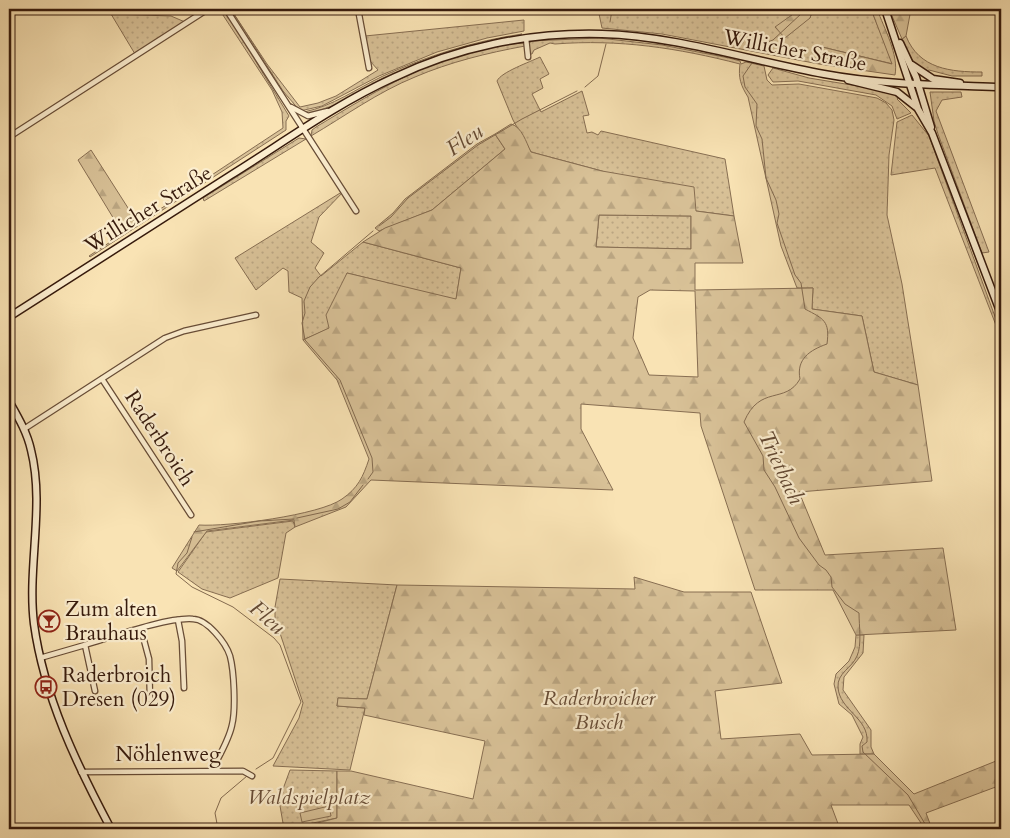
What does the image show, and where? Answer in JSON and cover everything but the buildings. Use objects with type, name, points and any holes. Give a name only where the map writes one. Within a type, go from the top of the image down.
[{"type":"main road","points":[[885,9],[918,109],[932,133]]},
{"type":"main road","points":[[893,31],[910,63],[919,86],[932,133],[1001,314]]},
{"type":"main road","name":"Willicher Straße","points":[[9,317],[338,108],[391,78],[460,52],[526,38],[587,34],[646,38],[843,77],[919,86],[1001,87]]},
{"type":"main road","points":[[910,63],[933,79],[981,86]]},
{"type":"main road","points":[[843,77],[854,83],[897,92],[918,109]]},
{"type":"main road","points":[[9,402],[24,429],[31,450],[34,469],[36,525],[32,594],[40,658],[61,722],[81,772],[112,829]]},
{"type":"street","points":[[9,137],[208,9]]},
{"type":"street","points":[[226,9],[356,211]]},
{"type":"street","points":[[358,9],[369,68]]},
{"type":"street","points":[[526,38],[528,56]]},
{"type":"street","points":[[288,105],[299,113],[308,116],[338,108]]},
{"type":"street","name":"Raderbroich","points":[[24,429],[172,335],[256,314]]},
{"type":"street","name":"Raderbroich","points":[[102,379],[191,515]]},
{"type":"street","points":[[40,658],[178,620],[193,618],[202,621],[224,645],[230,656],[233,722],[212,770]]},
{"type":"street","points":[[178,620],[182,646],[184,688]]},
{"type":"street","points":[[141,629],[149,659],[150,699]]},
{"type":"street","points":[[85,645],[95,691]]},
{"type":"street","name":"Nöhlenweg","points":[[81,772],[92,770],[212,770],[243,771],[252,776]]},
{"type":"green space","points":[[219,9],[227,14],[289,116],[286,121],[286,130],[90,257],[283,128],[282,112],[272,90]]},
{"type":"green space","points":[[598,9],[698,11],[789,9],[810,18],[813,9],[871,9],[893,64],[822,47],[819,64],[662,34],[602,28]]},
{"type":"green space","points":[[789,9],[813,9],[810,18],[785,38],[775,27],[796,12]]},
{"type":"green space","points":[[871,9],[877,9],[893,50],[896,67],[895,75],[819,64],[822,47],[892,64]]},
{"type":"green space","points":[[889,9],[911,9],[906,36],[902,39]]},
{"type":"green space","points":[[232,11],[267,64],[300,107],[336,96],[378,70],[370,61],[365,36],[524,20],[524,31],[487,38],[437,52],[379,76],[322,106],[300,111],[283,91]]},
{"type":"green space","points":[[111,14],[171,16],[185,22],[135,54]]},
{"type":"green space","points":[[522,34],[433,57],[383,78],[335,105],[309,114],[304,112],[325,106],[383,76],[417,62],[469,45]]},
{"type":"green space","points":[[906,36],[919,56],[928,62],[948,69],[982,72],[982,76],[952,76],[929,70],[925,72],[917,66],[903,44],[902,39]]},
{"type":"green space","points":[[599,38],[662,45],[729,58],[740,61],[741,64],[746,62],[764,66],[767,80],[772,85],[799,84],[877,98],[886,103],[892,110],[894,120],[889,155],[887,215],[902,284],[918,385],[874,372],[862,316],[812,309],[813,288],[797,288],[781,246],[748,97],[739,74],[740,64],[671,49],[625,44],[550,43],[534,50],[532,54],[530,54],[528,46],[531,41]]},
{"type":"green space","points":[[523,43],[525,46],[442,67],[401,83],[311,136],[312,130],[316,127],[364,98],[415,72],[467,52]]},
{"type":"green space","points":[[540,57],[549,74],[540,79],[543,88],[532,94],[541,112],[582,91],[589,115],[583,116],[587,133],[592,132],[598,135],[601,131],[725,159],[734,216],[696,211],[602,171],[531,152],[513,120],[497,81],[504,74]]},
{"type":"green space","points":[[773,68],[809,78],[882,90],[900,96],[897,99],[911,113],[897,119],[892,106],[876,95],[798,81],[773,82],[768,75]]},
{"type":"green space","points":[[930,92],[961,92],[962,97],[942,100],[936,111],[989,252],[982,253],[938,134]]},
{"type":"green space","points":[[912,115],[929,136],[1001,333],[999,333],[935,168],[891,175],[897,122]]},
{"type":"green space","points":[[511,124],[521,132],[531,152],[602,171],[694,187],[696,211],[734,216],[743,263],[695,263],[695,290],[813,288],[812,309],[862,316],[874,372],[918,385],[932,481],[799,492],[825,555],[943,548],[956,630],[856,635],[833,590],[755,590],[701,426],[700,413],[581,404],[581,429],[613,490],[371,480],[346,507],[295,527],[294,520],[207,531],[177,571],[172,568],[199,525],[251,522],[294,515],[331,505],[348,495],[356,486],[362,477],[369,459],[337,380],[303,340],[329,328],[326,315],[347,273],[456,299],[461,268],[363,242],[385,228],[432,210],[505,149],[495,134]],"holes":[[[599,215],[691,216],[691,249],[596,247]],[[650,290],[695,291],[698,377],[649,375],[633,338],[638,297]]]},
{"type":"green space","points":[[495,134],[505,149],[432,210],[379,231],[375,228],[393,213],[405,199],[477,144]]},
{"type":"green space","points":[[299,138],[306,139],[204,201],[203,198]]},
{"type":"green space","points":[[91,150],[137,222],[123,234],[78,160]]},
{"type":"green space","points":[[345,190],[319,217],[311,242],[324,253],[315,268],[321,276],[363,242],[461,268],[456,300],[347,273],[330,328],[303,340],[302,298],[289,292],[288,271],[283,268],[256,290],[235,258]]},
{"type":"green space","points":[[599,215],[691,216],[691,249],[596,247]]},
{"type":"green space","points":[[293,521],[295,527],[286,533],[278,578],[230,598],[202,589],[178,572],[206,532]]},
{"type":"green space","name":"Raderbroicher Busch","points":[[634,577],[684,592],[751,592],[782,683],[715,691],[721,739],[800,734],[812,755],[874,754],[914,794],[1001,759],[1001,785],[926,813],[932,829],[925,829],[909,805],[831,805],[840,829],[293,829],[337,818],[337,771],[351,771],[473,799],[485,741],[364,715],[365,708],[337,706],[338,698],[367,699],[397,585],[635,589]]},
{"type":"green space","points":[[280,579],[397,585],[367,699],[338,698],[337,706],[365,708],[350,770],[273,766],[299,718],[303,703],[275,618]]},
{"type":"green space","points":[[856,635],[864,635],[863,653],[844,677],[843,690],[871,730],[871,747],[874,754],[860,754],[860,744],[863,737],[852,715],[839,704],[834,684],[836,674],[849,661],[855,647]]},
{"type":"green space","name":"Waldspielplatz","points":[[290,770],[337,771],[337,818],[284,829],[279,800]]},
{"type":"green space","points":[[329,806],[331,816],[302,822],[300,813]]},
{"type":"waterway","name":"Fleu","points":[[610,22],[612,10],[640,9]]},
{"type":"waterway","name":"Fleu","points":[[653,9],[658,12],[695,12],[707,9]]},
{"type":"waterway","name":"Trietbach","points":[[755,50],[762,44],[773,40],[802,13],[802,9]]},
{"type":"waterway","name":"Fleu","points":[[585,87],[598,76],[606,44]]},
{"type":"waterway","name":"Trietbach","points":[[752,63],[743,76],[745,87],[757,104],[756,126],[762,139],[766,178],[776,200],[779,214],[777,223],[795,275],[801,283],[805,309],[821,318],[828,330],[828,336],[827,344],[810,352],[802,361],[799,372],[800,379],[794,387],[757,403],[750,410],[744,422],[763,456],[764,470],[775,487],[799,538],[819,565],[831,577],[832,587],[845,604],[859,613],[859,652],[855,660],[842,674],[838,687],[843,702],[859,720],[866,734],[867,742],[862,746],[863,752],[908,795],[928,829]]},
{"type":"waterway","name":"Fleu","points":[[379,226],[391,217],[408,198],[478,145],[522,119],[577,91]]},
{"type":"waterway","name":"Fleu","points":[[368,479],[373,472],[372,458],[340,380],[305,340],[302,323],[305,313],[304,301],[310,287],[373,231]]},
{"type":"waterway","name":"Fleu","points":[[297,518],[338,509],[350,502],[363,485]]},
{"type":"waterway","name":"Fleu","points":[[194,532],[259,521],[294,519]]},
{"type":"waterway","name":"Fleu","points":[[192,537],[187,553],[178,563],[176,574],[192,587],[233,607],[274,638],[280,645],[301,702],[273,758],[256,769]]},
{"type":"waterway","name":"Fleu","points":[[218,829],[215,813],[221,798],[247,776]]},
{"type":"place","name":"Zum alten Brauhaus","points":[[49,621]]},
{"type":"place","name":"Raderbroich Dresen (029)","points":[[46,687]]}]
